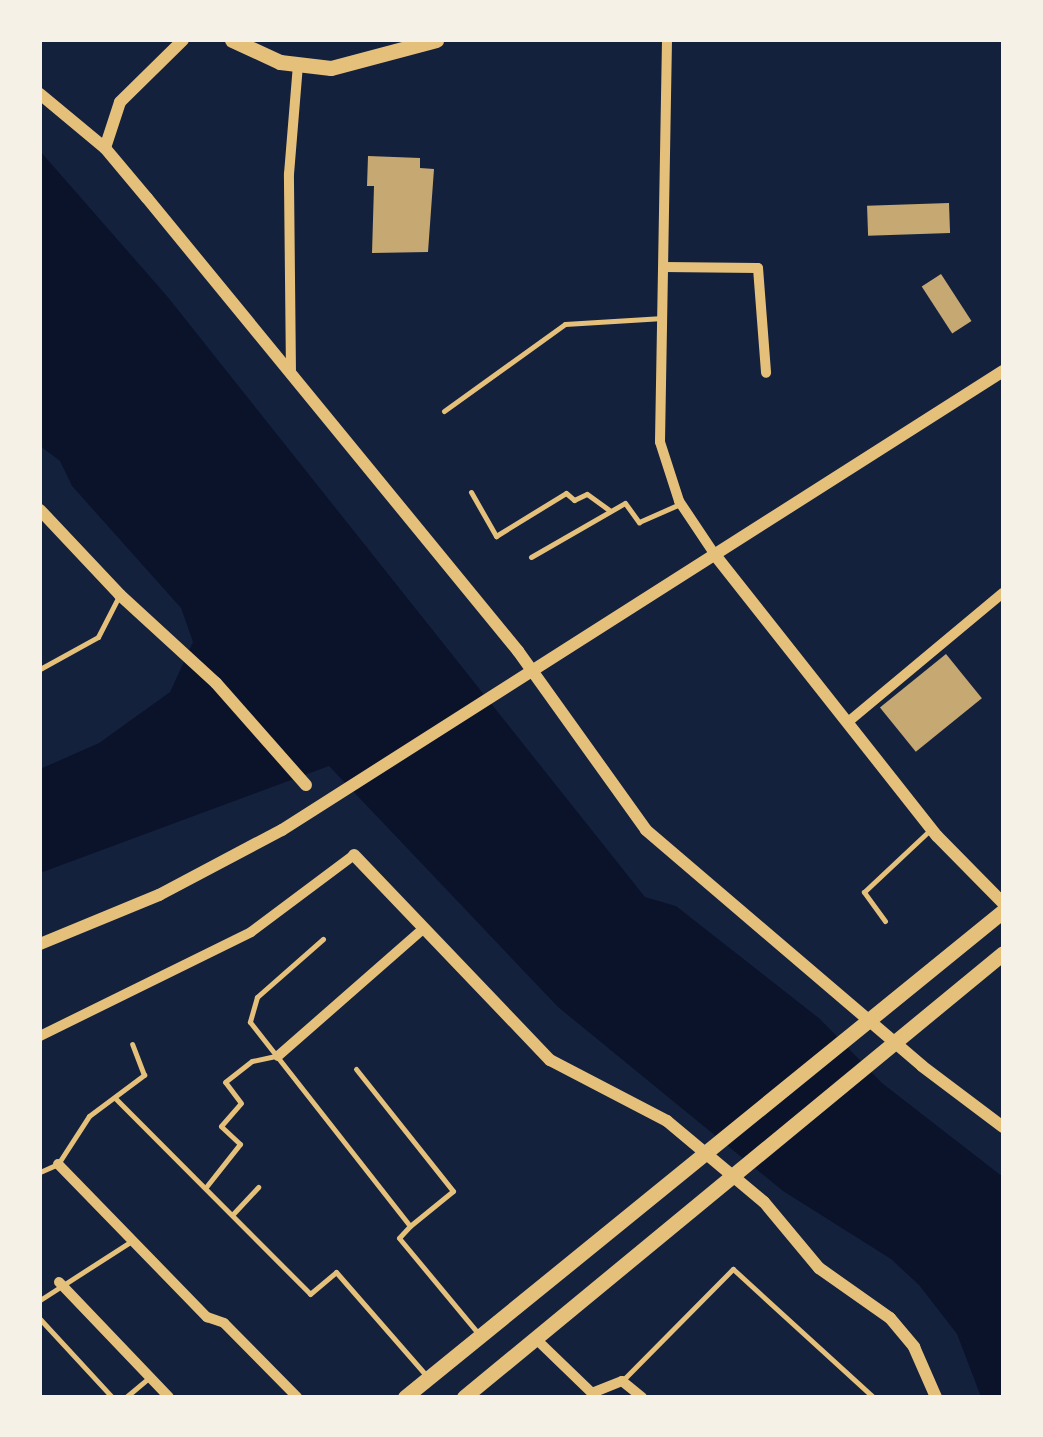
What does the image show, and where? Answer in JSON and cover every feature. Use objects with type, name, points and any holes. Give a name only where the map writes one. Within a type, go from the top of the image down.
[{"type":"main road","points":[[232,40],[298,65],[348,67],[436,40]]},
{"type":"main road","points":[[405,1397],[1003,911]]},
{"type":"main road","points":[[464,1397],[1003,953]]},
{"type":"street","points":[[104,148],[120,102],[183,40]]},
{"type":"street","points":[[667,40],[660,442],[681,504],[715,554],[848,722],[933,827],[1003,903]]},
{"type":"street","points":[[291,378],[290,174],[298,65]]},
{"type":"street","points":[[40,94],[104,148],[518,650],[646,830],[922,1066],[1003,1126]]},
{"type":"street","points":[[664,268],[758,268],[766,373]]},
{"type":"street","points":[[40,944],[159,895],[282,830],[1003,371]]},
{"type":"street","points":[[41,511],[120,595],[216,683],[306,786]]},
{"type":"street","points":[[848,722],[1003,592]]},
{"type":"street","points":[[40,1036],[250,932],[354,855],[421,931],[550,1060],[667,1121],[764,1202],[819,1268],[890,1318],[914,1347],[936,1397]]},
{"type":"street","points":[[278,1056],[421,931]]},
{"type":"street","points":[[58,1164],[298,1397]]},
{"type":"street","points":[[60,1282],[169,1397]]},
{"type":"street","points":[[535,1338],[592,1393],[622,1381],[642,1397]]},
{"type":"lane","points":[[444,411],[565,324],[663,318]]},
{"type":"lane","points":[[471,492],[496,536],[566,493],[574,500],[587,494],[610,510]]},
{"type":"lane","points":[[531,557],[625,503],[639,522],[681,504]]},
{"type":"lane","points":[[40,669],[98,637],[120,595]]},
{"type":"lane","points":[[884,922],[864,892],[933,827]]},
{"type":"lane","points":[[323,938],[257,998],[250,1022],[410,1226]]},
{"type":"lane","points":[[40,1172],[58,1164],[72,1132],[144,1075],[132,1044]]},
{"type":"lane","points":[[206,1187],[240,1144],[221,1126],[241,1103],[225,1082],[252,1060],[278,1056]]},
{"type":"lane","points":[[356,1069],[453,1191],[399,1238],[479,1334]]},
{"type":"lane","points":[[116,1099],[310,1294],[336,1272],[428,1377]]},
{"type":"lane","points":[[232,1214],[258,1187]]},
{"type":"lane","points":[[40,1300],[60,1282],[132,1240]]},
{"type":"lane","points":[[622,1381],[733,1269],[873,1397]]},
{"type":"lane","points":[[40,1319],[112,1397]]},
{"type":"lane","points":[[126,1397],[150,1377]]},
{"type":"water","points":[[40,151],[167,296],[645,897],[676,906],[820,1019],[882,1083],[1003,1177],[1003,1397],[981,1397],[957,1334],[919,1285],[891,1259],[783,1191],[558,1007],[329,766],[40,873],[40,769],[99,743],[170,692],[193,642],[181,608],[72,486],[60,461],[40,446]]},
{"type":"building","points":[[368,156],[420,158],[420,168],[434,169],[428,252],[372,253],[374,186],[367,186]]},
{"type":"building","points":[[949,203],[950,233],[868,236],[867,206]]},
{"type":"building","points":[[941,274],[971,321],[952,333],[922,287]]},
{"type":"building","points":[[946,654],[982,698],[916,752],[880,707]]}]
